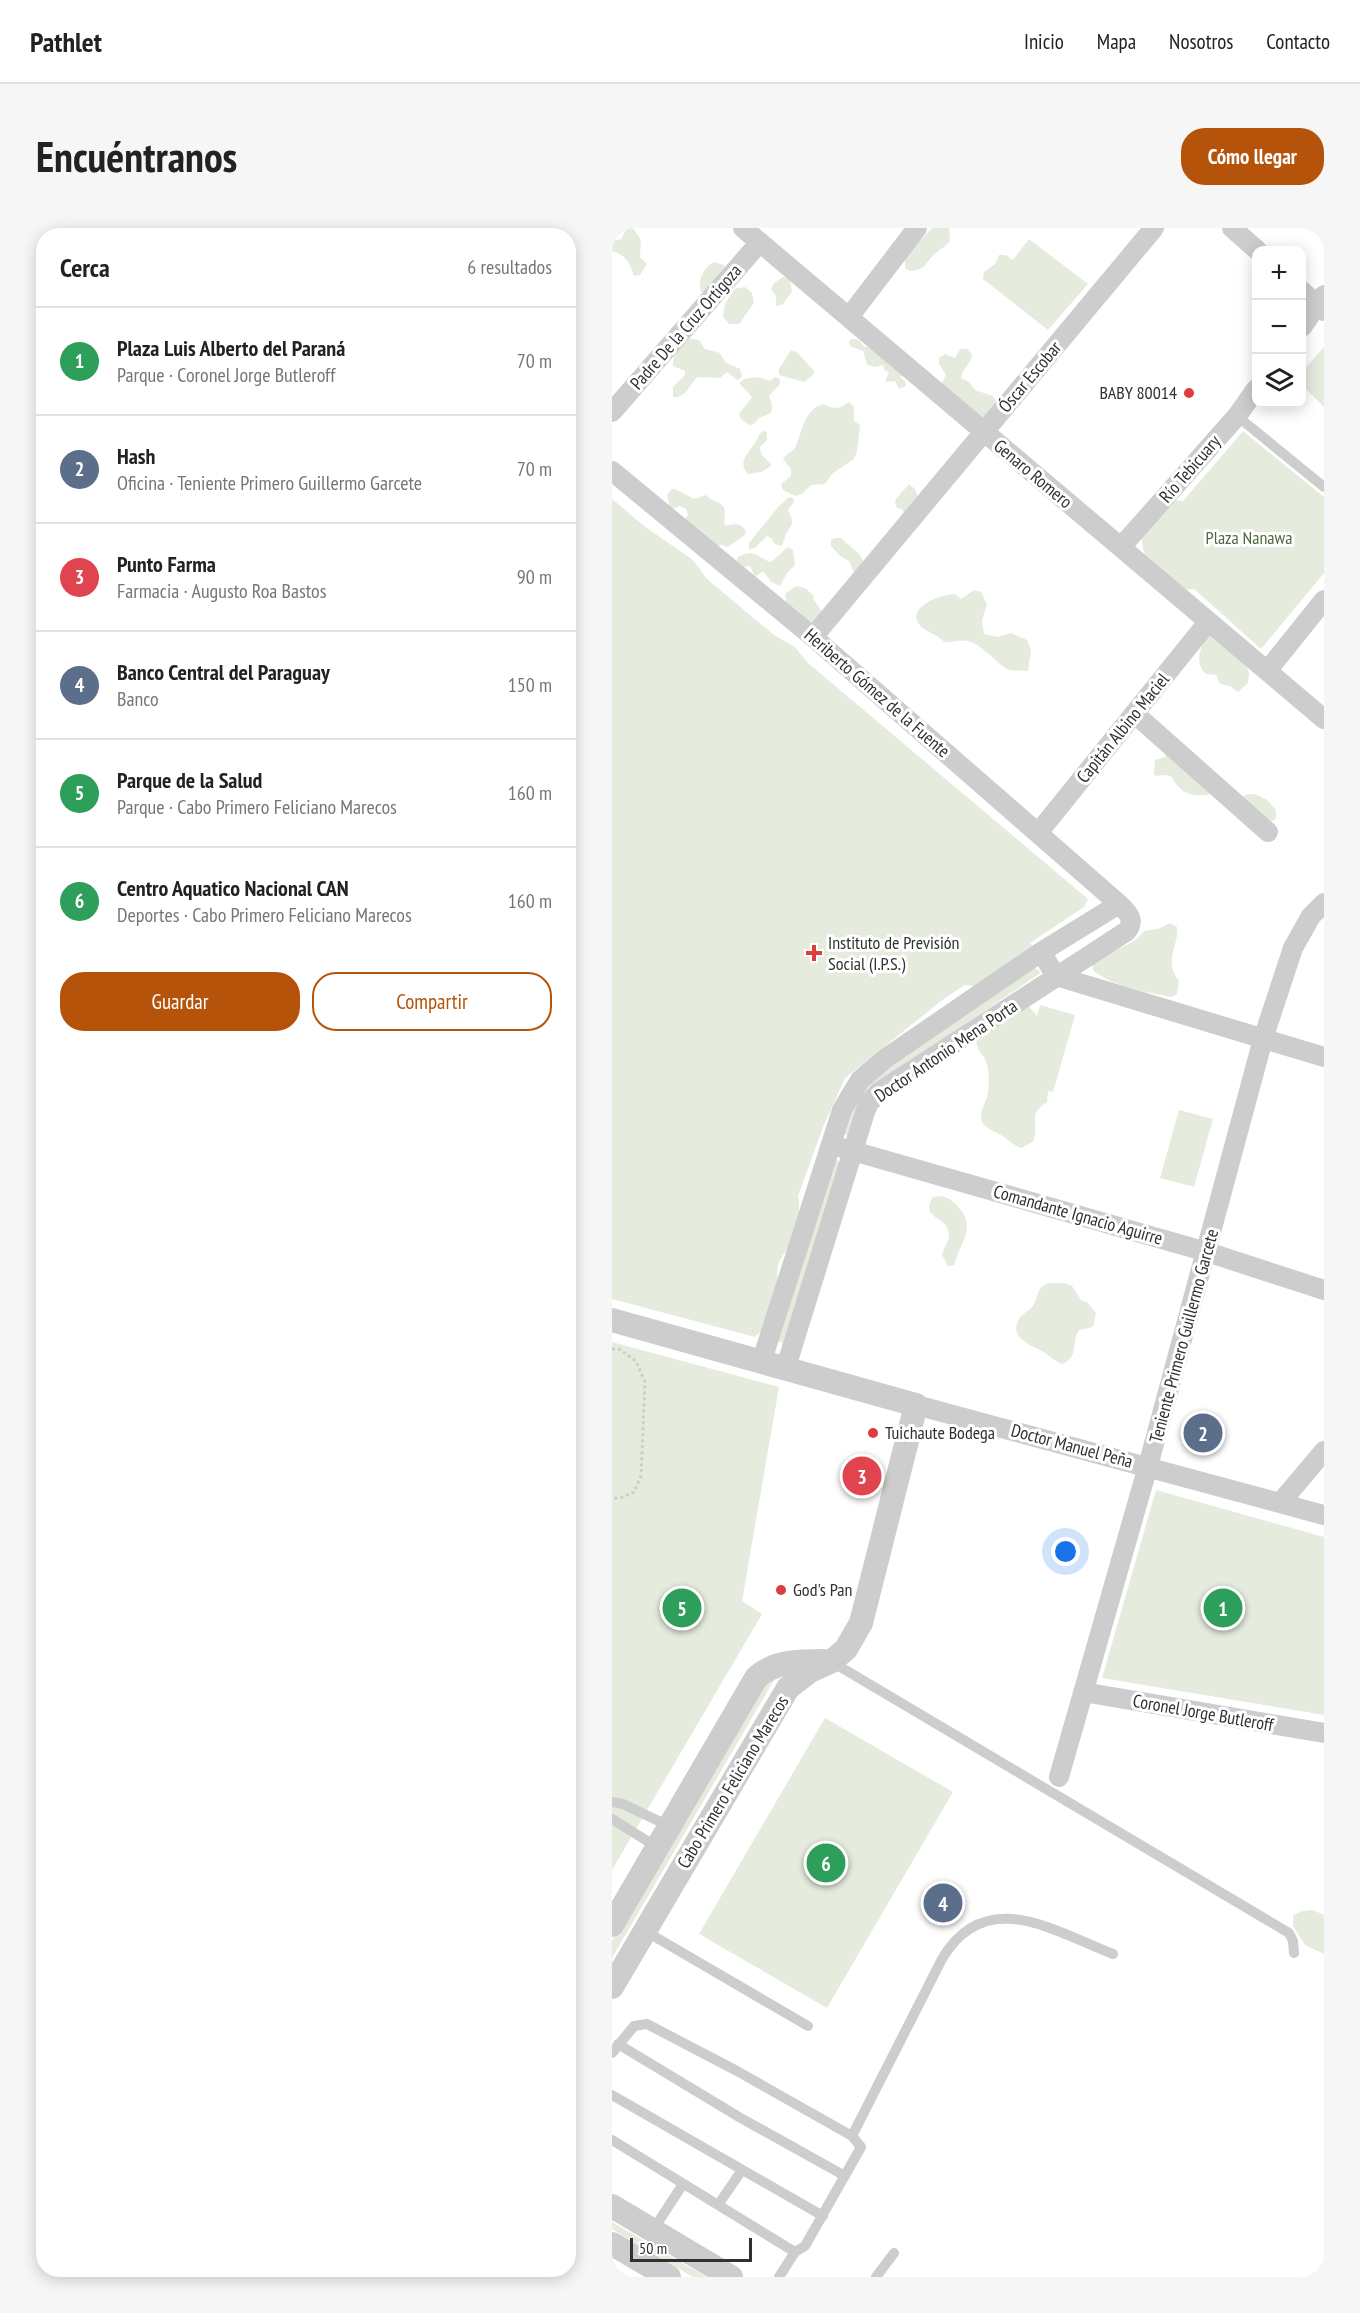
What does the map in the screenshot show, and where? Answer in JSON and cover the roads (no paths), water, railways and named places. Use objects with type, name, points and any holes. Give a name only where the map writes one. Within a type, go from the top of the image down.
[{"type":"street","name":"Genaro Romero","points":[[743,228],[1324,719]]},
{"type":"street","points":[[849,317],[917,228]]},
{"type":"street","name":"Óscar Escobar","points":[[813,637],[1155,228]]},
{"type":"street","points":[[1232,228],[1252,246]]},
{"type":"street","name":"Padre De la Cruz Ortigoza","points":[[612,412],[760,242]]},
{"type":"street","points":[[1306,294],[1322,304],[1306,322]]},
{"type":"street","name":"Río Tebicuary","points":[[1121,547],[1237,416],[1252,396]]},
{"type":"street","name":"Heriberto Gómez de la Fuente","points":[[612,471],[813,637],[1038,833],[1119,904],[1129,914],[1132,925]]},
{"type":"street","points":[[1267,671],[1324,600]]},
{"type":"street","name":"Capitán Albino Maciel","points":[[1038,833],[1208,622]]},
{"type":"street","points":[[1135,714],[1268,832]]},
{"type":"street","name":"Teniente Primero Guillermo Garcete","points":[[1059,1777],[1148,1467],[1263,1039],[1293,948],[1311,916],[1324,903]]},
{"type":"street","points":[[762,1360],[830,1144],[842,1110],[860,1080],[886,1058],[1041,952],[1119,904]]},
{"type":"street","name":"Doctor Antonio Mena Porta","points":[[786,1367],[852,1151],[869,1103],[879,1092],[1127,931],[1132,925]]},
{"type":"street","points":[[1041,952],[1056,976],[1324,1057]]},
{"type":"street","name":"Comandante Ignacio Aguirre","points":[[830,1144],[1207,1252],[1324,1290]]},
{"type":"street","name":"Doctor Manuel Peña","points":[[612,1320],[762,1360],[915,1405],[1324,1515]]},
{"type":"street","points":[[832,1661],[846,1649],[861,1623],[915,1405]]},
{"type":"street","points":[[1281,1502],[1324,1451]]},
{"type":"street","name":"Cabo Primero Feliciano Marecos","points":[[612,1925],[756,1678],[764,1670],[775,1666],[803,1661],[832,1661]]},
{"type":"street","name":"Cabo Primero Feliciano Marecos","points":[[612,1987],[788,1688],[810,1671],[832,1661]]},
{"type":"street","name":"Coronel Jorge Butleroff","points":[[1083,1692],[1324,1733]]},
{"type":"street","points":[[612,2205],[731,2277]]},
{"type":"street","points":[[612,2244],[669,2277]]},
{"type":"lane","points":[[1237,416],[1324,486]]},
{"type":"lane","points":[[832,1661],[1289,1933],[1293,1941],[1294,1953]]},
{"type":"lane","points":[[612,1802],[623,1804],[663,1837]]},
{"type":"lane","points":[[612,1819],[663,1837]]},
{"type":"lane","points":[[852,2136],[942,1959],[952,1942],[968,1928],[992,1918],[1024,1919],[1113,1954]]},
{"type":"lane","points":[[645,1931],[808,2026]]},
{"type":"lane","points":[[779,2277],[795,2252],[805,2246],[823,2216],[845,2176],[861,2146],[852,2136],[737,2071],[647,2024],[634,2026],[615,2049],[845,2176]]},
{"type":"lane","points":[[612,2095],[823,2216]]},
{"type":"lane","points":[[612,2140],[795,2252]]},
{"type":"lane","points":[[718,2205],[742,2170]]},
{"type":"lane","points":[[653,2230],[683,2184]]},
{"type":"lane","points":[[876,2277],[894,2253]]},
{"type":"place","name":"BABY 80014","points":[[1189,393]]},
{"type":"place","name":"Instituto de Previsión Social (I.P.S.)","points":[[814,953]]},
{"type":"place","name":"Tuichaute Bodega","points":[[873,1433]]},
{"type":"place","name":"Hash","points":[[1203,1433]]},
{"type":"place","name":"Punto Farma","points":[[862,1476]]},
{"type":"place","name":"God's Pan","points":[[781,1590]]},
{"type":"place","name":"Parque de la Salud","points":[[682,1608]]},
{"type":"place","name":"Plaza Luis Alberto del Paraná","points":[[1223,1608]]},
{"type":"place","name":"Centro Aquatico Nacional CAN","points":[[826,1863]]},
{"type":"place","name":"Banco Central del Paraguay","points":[[943,1903]]},
{"type":"park label","name":"Plaza Nanawa","points":[[1249,538]]}]
